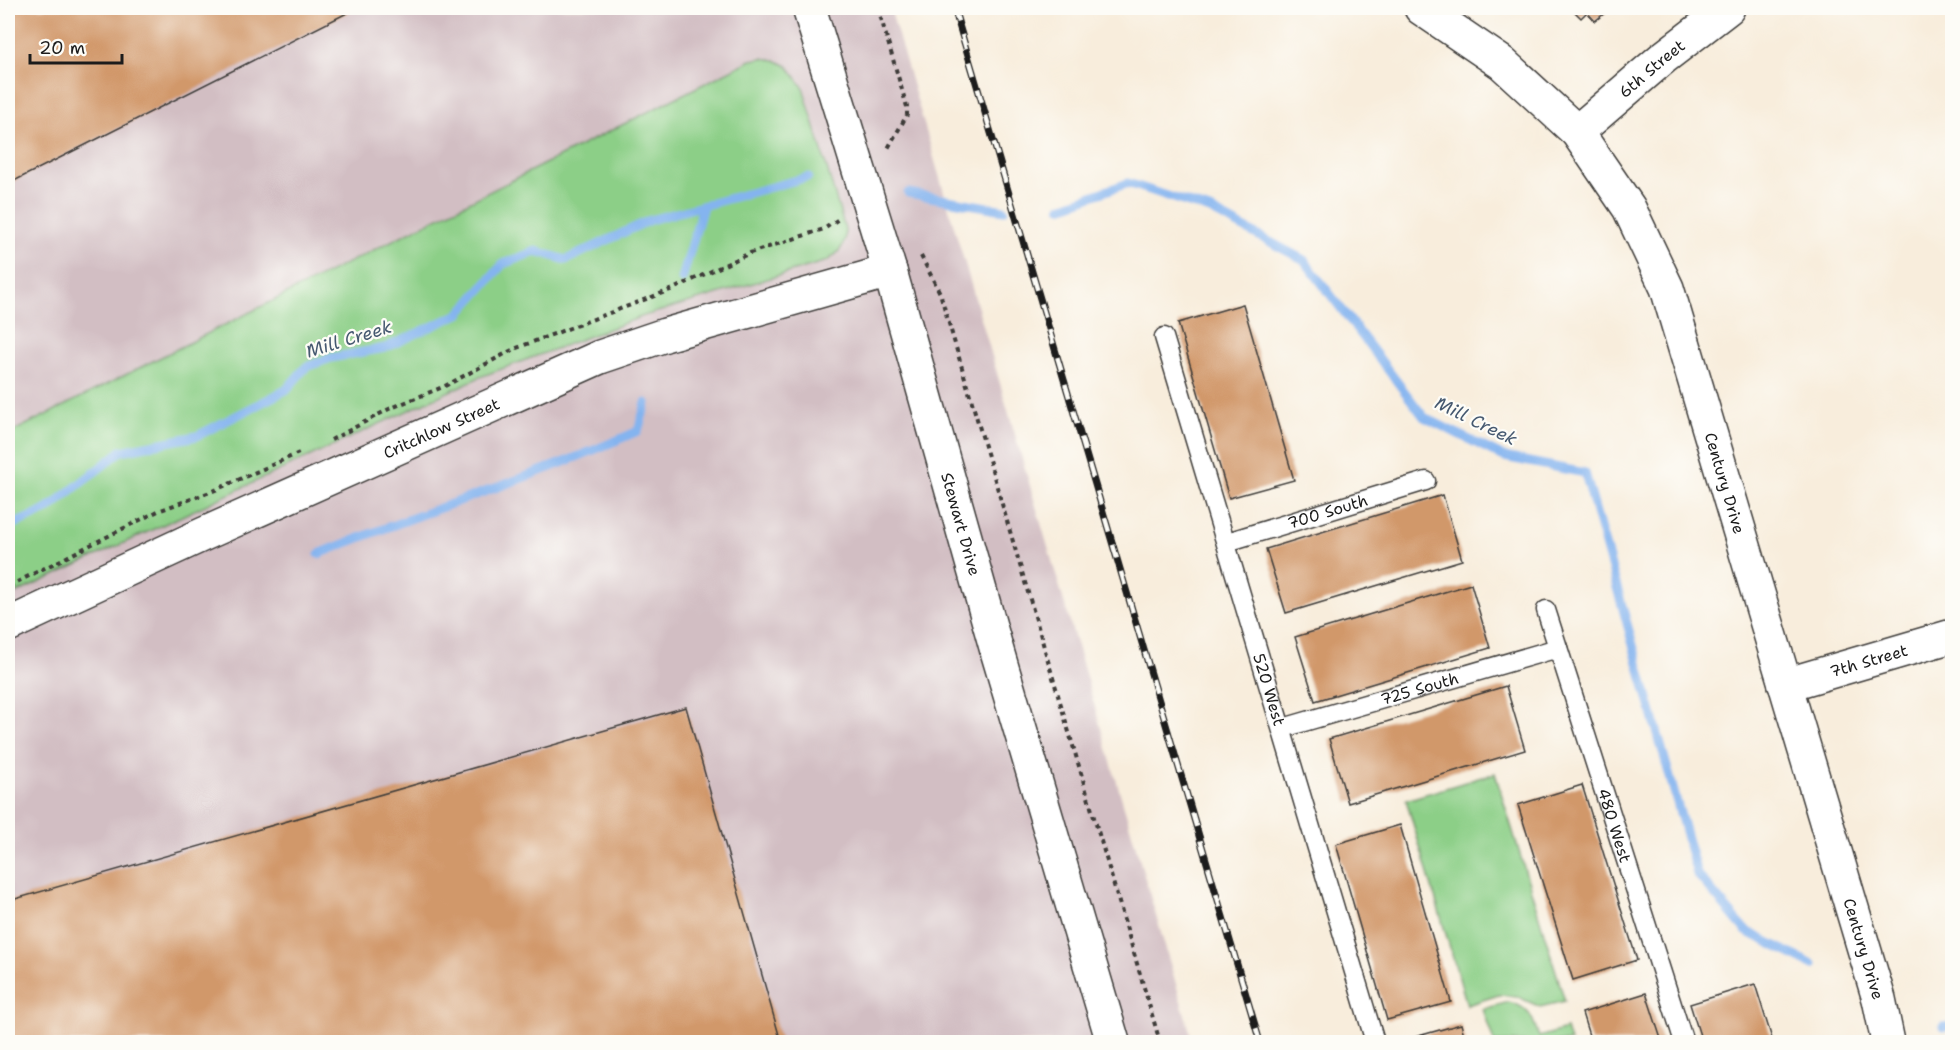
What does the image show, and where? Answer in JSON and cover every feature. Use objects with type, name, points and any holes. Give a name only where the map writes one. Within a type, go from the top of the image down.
[{"type":"street","name":"Stewart Drive","points":[[809,8],[890,271],[997,651],[1113,1042]]},
{"type":"street","name":"Century Drive","points":[[1421,8],[1502,63],[1577,132],[1629,208],[1667,288],[1879,999],[1888,1042]]},
{"type":"street","name":"6th Street","points":[[1577,132],[1663,58],[1728,8]]},
{"type":"street","name":"Critchlow Street","points":[[8,625],[204,534],[600,357],[665,335],[890,271]]},
{"type":"street","name":"7th Street","points":[[1785,685],[1953,636]]},
{"type":"lane","name":"520 West","points":[[1164,336],[1375,1042]]},
{"type":"lane","name":"700 South","points":[[1227,542],[1426,481]]},
{"type":"lane","name":"480 West","points":[[1546,610],[1684,1042]]},
{"type":"lane","name":"725 South","points":[[1283,728],[1558,648]]},
{"type":"path","points":[[878,8],[908,115],[886,153]]},
{"type":"path","points":[[329,440],[389,409],[445,386],[514,348],[673,290],[750,253],[824,229],[843,215]]},
{"type":"path","points":[[918,253],[940,293],[1160,1042]]},
{"type":"path","points":[[8,587],[158,511],[213,491],[308,450]]},
{"type":"shaded area","points":[[8,8],[890,8],[1193,1042],[8,1042]]},
{"type":"green space","points":[[762,58],[775,60],[788,66],[803,87],[845,229],[843,244],[838,252],[827,261],[644,316],[480,377],[8,597],[8,434],[751,60]]},
{"type":"green space","points":[[1495,773],[1565,1001],[1540,1007],[1516,996],[1499,995],[1467,1005],[1406,800]]},
{"type":"green space","points":[[1509,1002],[1522,1007],[1530,1015],[1539,1037],[1566,1029],[1570,1042],[1494,1042],[1483,1009]]},
{"type":"building","points":[[8,8],[357,8],[8,184]]},
{"type":"building","points":[[1571,8],[1611,8],[1595,21],[1587,12],[1581,18]]},
{"type":"building","points":[[1243,304],[1294,480],[1229,498],[1178,323]]},
{"type":"building","points":[[1443,495],[1462,560],[1286,613],[1266,549]]},
{"type":"building","points":[[1471,584],[1490,648],[1315,701],[1295,637]]},
{"type":"building","points":[[1506,686],[1525,750],[1348,803],[1329,739]]},
{"type":"building","points":[[686,707],[781,1042],[8,1042],[8,901]]},
{"type":"building","points":[[1582,785],[1637,960],[1573,980],[1518,805]]},
{"type":"building","points":[[1400,825],[1451,1002],[1387,1020],[1336,844]]},
{"type":"building","points":[[1755,984],[1773,1042],[1702,1042],[1690,1004]]},
{"type":"building","points":[[1646,993],[1662,1042],[1591,1042],[1582,1013]]},
{"type":"building","points":[[1461,1024],[1466,1042],[1397,1042]]},
{"type":"waterway","name":"Mill Creek","points":[[8,527],[48,509],[121,451],[197,436],[286,390],[306,367],[331,358],[385,348],[459,314],[503,264],[536,251],[566,260],[650,220],[808,177]]},
{"type":"waterway","name":"Mill Creek","points":[[1061,207],[1128,183],[1210,210],[1304,260],[1424,417],[1504,457],[1585,473],[1697,874],[1746,931],[1813,965]]},
{"type":"waterway","name":"Mill Creek","points":[[908,193],[1004,210]]},
{"type":"waterway","points":[[682,279],[703,206]]},
{"type":"waterway","points":[[319,554],[559,464],[638,431],[646,403]]},
{"type":"waterway","name":"Mill Creek","points":[[1943,1027],[1952,1026]]},
{"type":"railway","points":[[954,8],[1260,1042]]}]
